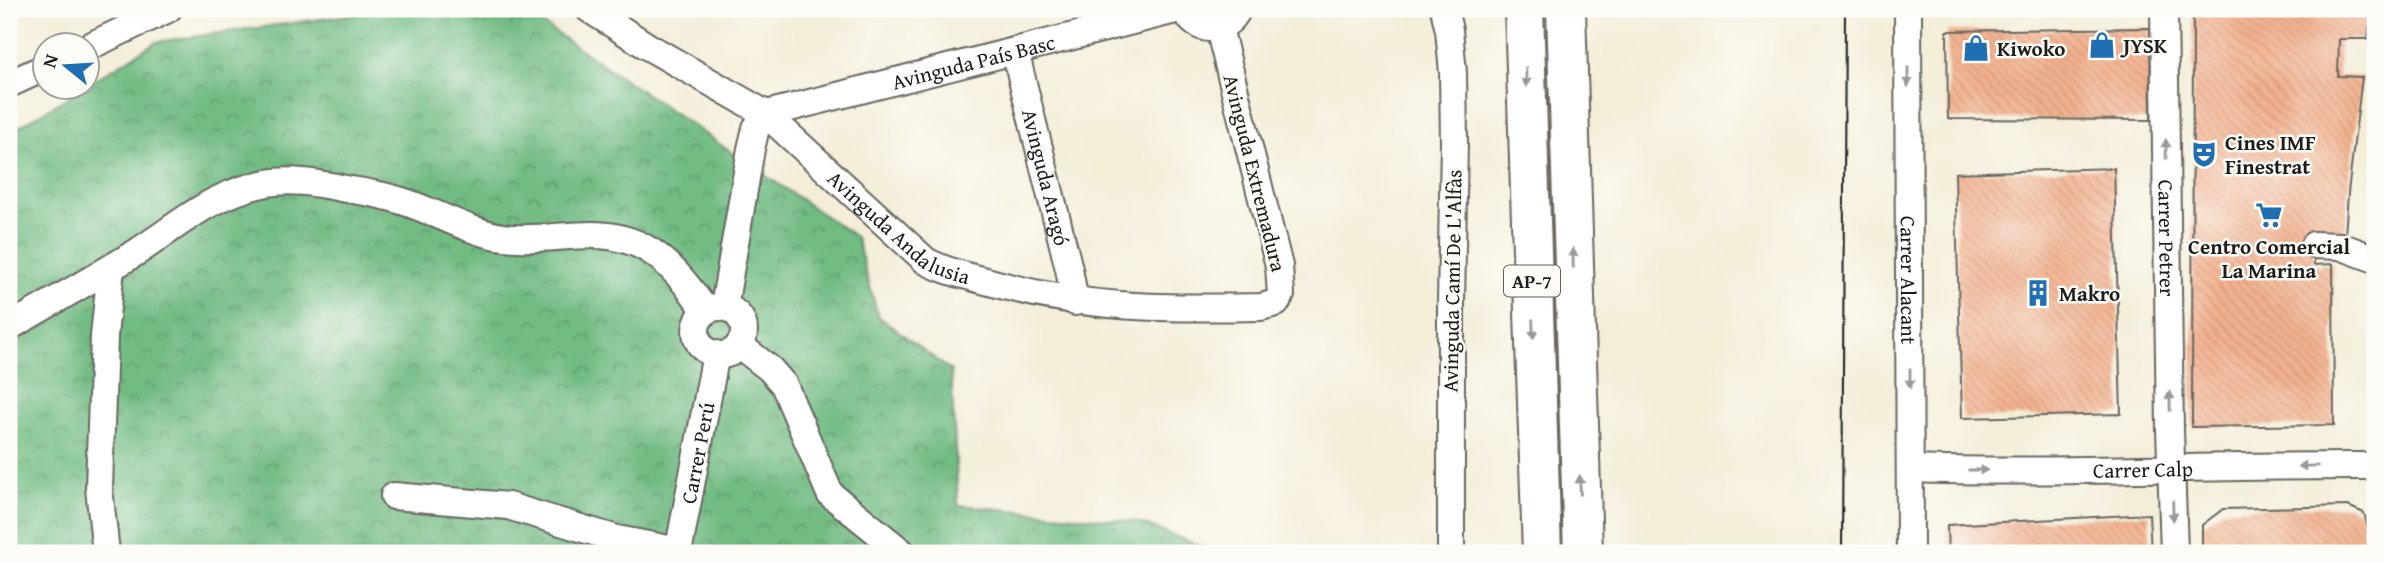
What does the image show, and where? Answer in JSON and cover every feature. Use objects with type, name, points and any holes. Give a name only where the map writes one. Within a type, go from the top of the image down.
[{"type":"highway","name":"AP-7","points":[[1524,9],[1542,553]]},
{"type":"highway","name":"AP-7","points":[[1566,9],[1583,553]]},
{"type":"street","points":[[102,40],[168,9]]},
{"type":"street","name":"Avinguda Andalusia","points":[[589,9],[647,46],[766,114],[926,261],[938,267],[1075,302],[1161,309],[1261,307]]},
{"type":"street","name":"Avinguda País Basc","points":[[766,114],[1180,9]]},
{"type":"street","points":[[1185,9],[1192,21],[1208,29],[1219,28],[1233,19],[1238,9]]},
{"type":"street","name":"Avinguda Camí De L'Alfàs","points":[[1444,9],[1453,73],[1454,142],[1451,553]]},
{"type":"street","name":"Carrer Alacant","points":[[1908,9],[1910,553]]},
{"type":"street","name":"Carrer Petrer","points":[[2164,9],[2174,553]]},
{"type":"street","name":"Avinguda Extremadura","points":[[1219,28],[1282,283],[1281,295],[1276,303],[1261,307]]},
{"type":"street","name":"Avinguda Aragó","points":[[1015,51],[1075,302]]},
{"type":"street","points":[[9,85],[32,74]]},
{"type":"street","points":[[766,114],[756,128],[715,309],[697,322],[697,338],[706,351],[728,350],[770,369],[789,392],[830,494],[903,553]]},
{"type":"street","points":[[9,327],[111,268],[207,203],[250,187],[290,181],[380,195],[494,236],[556,239],[593,235],[635,242],[671,266],[715,309],[737,313],[744,335],[728,350]]},
{"type":"street","points":[[2314,245],[2340,246],[2375,259]]},
{"type":"street","points":[[106,553],[99,488],[104,336],[111,268]]},
{"type":"street","name":"Carrer Perú","points":[[679,552],[728,350]]},
{"type":"street","name":"Carrer Calp","points":[[1910,469],[2305,466],[2375,468]]},
{"type":"street","points":[[394,496],[509,506],[617,539],[679,552]]},
{"type":"green space","points":[[392,9],[521,9],[856,237],[878,316],[951,371],[958,505],[1137,522],[1219,553],[9,553],[9,133],[60,102],[102,102],[102,75],[156,42]]},
{"type":"building","name":"Centro Comercial La Marina","points":[[2193,9],[2372,9],[2368,39],[2339,39],[2338,76],[2362,77],[2345,237],[2314,238],[2314,265],[2333,264],[2334,425],[2192,427]]},
{"type":"building","points":[[2150,28],[2151,120],[1948,119],[1947,31]]},
{"type":"building","name":"Makro","points":[[2114,168],[2121,414],[1962,418],[1955,173]]},
{"type":"building","points":[[2348,506],[2364,513],[2375,553],[2202,553],[2202,525],[2223,509]]},
{"type":"building","points":[[2149,514],[2151,553],[1948,553],[1947,525]]},
{"type":"tram line","points":[[1842,553],[1845,9]]},
{"type":"place","name":"JYSK","points":[[2102,45]]},
{"type":"place","name":"Kiwoko","points":[[1976,48]]},
{"type":"place","name":"Cines IMF Finestrat","points":[[2204,154]]},
{"type":"place","name":"Centro Comercial La Marina","points":[[2269,215]]},
{"type":"place","name":"Makro","points":[[2038,293]]}]
